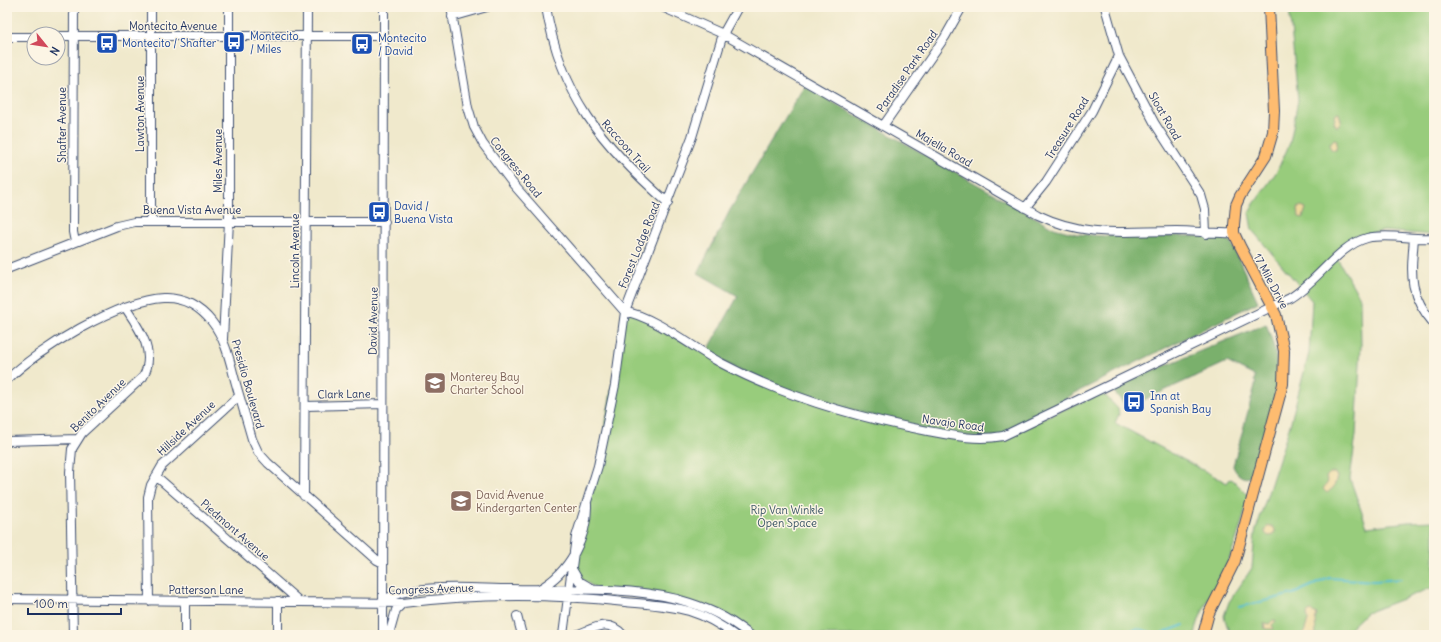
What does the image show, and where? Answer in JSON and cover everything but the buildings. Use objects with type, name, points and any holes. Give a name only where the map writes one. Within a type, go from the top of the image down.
[{"type":"main road","name":"17 Mile Drive","points":[[1203,635],[1209,613],[1235,561],[1283,384],[1285,366],[1282,338],[1273,307],[1234,233],[1234,216],[1240,196],[1266,156],[1273,132],[1274,111],[1269,7]]},
{"type":"street","name":"Shafter Avenue","points":[[74,7],[73,232],[75,242]]},
{"type":"street","name":"Lawton Avenue","points":[[151,7],[151,220]]},
{"type":"street","name":"Miles Avenue","points":[[224,339],[229,221],[229,7]]},
{"type":"street","name":"Lincoln Avenue","points":[[304,496],[306,406],[307,7]]},
{"type":"street","name":"David Avenue","points":[[382,635],[385,222],[384,7]]},
{"type":"street","name":"Congress Road","points":[[451,7],[468,107],[474,127],[483,144],[514,184],[625,312]]},
{"type":"street","points":[[452,17],[487,7]]},
{"type":"street","name":"Raccoon Trail","points":[[546,7],[559,60],[584,112],[606,143],[632,170],[668,203]]},
{"type":"street","name":"Majella Road","points":[[662,7],[723,34],[1025,208],[1062,226],[1095,232],[1183,231],[1206,234],[1234,233]]},
{"type":"street","name":"Forest Lodge Road","points":[[563,635],[579,524],[598,466],[616,385],[625,312],[692,137],[723,34],[738,7]]},
{"type":"street","name":"Paradise Park Road","points":[[883,126],[942,41],[962,7]]},
{"type":"street","name":"Sloat Road","points":[[1105,7],[1119,56],[1155,124],[1201,195],[1205,209],[1206,234]]},
{"type":"street","points":[[7,37],[26,36]]},
{"type":"street","name":"Montecito Avenue","points":[[66,36],[384,36]]},
{"type":"street","name":"Treasure Road","points":[[1025,208],[1046,182],[1092,111],[1119,56]]},
{"type":"street","name":"Buena Vista Avenue","points":[[7,269],[126,223],[151,220],[385,222]]},
{"type":"street","name":"Navajo Road","points":[[625,312],[634,313],[649,320],[744,374],[800,396],[870,418],[908,427],[983,439],[1003,436],[1273,307],[1304,289],[1352,244],[1373,237],[1434,238]]},
{"type":"street","points":[[1414,238],[1412,284],[1420,305],[1434,324]]},
{"type":"street","name":"Presidio Boulevard","points":[[7,380],[20,367],[46,349],[125,307],[163,298],[187,302],[195,305],[212,321],[224,339],[239,396],[252,439],[258,452],[304,496],[377,560],[383,562]]},
{"type":"street","name":"Benito Avenue","points":[[72,635],[70,472],[72,449],[78,438],[87,427],[143,377],[148,365],[148,354],[144,338],[125,307]]},
{"type":"street","name":"Hillside Avenue","points":[[149,601],[148,497],[156,476],[162,466],[239,396]]},
{"type":"street","name":"Clark Lane","points":[[306,406],[383,404]]},
{"type":"street","points":[[7,441],[78,438]]},
{"type":"street","name":"Piedmont Avenue","points":[[156,476],[299,601]]},
{"type":"street","points":[[538,589],[550,582],[562,571],[576,549]]},
{"type":"street","points":[[572,569],[584,585],[597,589]]},
{"type":"street","name":"Congress Avenue","points":[[382,601],[391,595],[429,588],[538,589],[667,606],[689,611],[724,627],[734,635]]},
{"type":"street","name":"Congress Avenue","points":[[382,601],[403,602],[438,598],[569,593],[597,589],[675,599],[696,605],[717,612],[750,635]]},
{"type":"street","name":"Patterson Lane","points":[[7,599],[72,601],[382,601]]},
{"type":"street","points":[[185,601],[185,635]]},
{"type":"street","points":[[278,601],[278,635]]},
{"type":"street","points":[[389,635],[396,610],[403,602]]},
{"type":"street","points":[[516,616],[522,635]]},
{"type":"street","points":[[576,635],[602,625],[613,627],[623,635]]},
{"type":"green space","points":[[1289,7],[1434,7],[1434,235],[1384,231],[1356,236],[1334,253],[1360,298],[1361,345],[1356,435],[1350,479],[1367,527],[1408,522],[1434,521],[1434,587],[1366,613],[1343,635],[1230,635],[1224,616],[1229,602],[1252,568],[1255,533],[1290,425],[1309,353],[1312,301],[1252,230],[1249,213],[1277,171],[1290,143],[1298,100]]},
{"type":"green space","points":[[806,87],[1054,228],[1076,234],[1104,236],[1191,236],[1226,238],[1231,242],[1258,302],[1073,394],[1033,422],[1003,436],[952,436],[800,396],[706,354],[738,296],[698,273],[730,210],[803,88]]},
{"type":"green space","name":"Rip Van Winkle Open Space","points":[[625,312],[634,313],[706,354],[1033,422],[1099,395],[1106,396],[1118,409],[1119,414],[1115,423],[1227,483],[1230,479],[1233,480],[1248,495],[1242,522],[1231,556],[1203,610],[1195,635],[750,635],[696,605],[597,589],[574,574],[576,549],[598,466]]},
{"type":"green space","points":[[1266,324],[1276,355],[1276,392],[1270,420],[1254,474],[1248,478],[1239,475],[1233,466],[1256,382],[1254,381],[1255,376],[1227,362],[1133,405],[1124,404],[1114,392],[1114,388],[1118,385]]},
{"type":"sand","points":[[1339,113],[1341,121],[1337,127],[1334,122],[1336,114]]},
{"type":"sand","points":[[1334,139],[1337,140],[1336,150],[1332,150],[1329,145]]},
{"type":"sand","points":[[1301,206],[1306,208],[1303,218],[1299,217],[1298,208]]},
{"type":"sand","points":[[1330,473],[1335,473],[1337,477],[1334,487],[1327,493],[1323,489],[1328,482],[1326,477]]},
{"type":"sand","points":[[1270,526],[1275,531],[1270,536],[1265,531]]},
{"type":"sand","points":[[1311,611],[1317,614],[1315,620],[1316,635],[1303,635],[1308,621],[1307,613]]},
{"type":"sand","points":[[1273,620],[1276,621],[1272,625],[1273,629],[1265,629],[1264,623],[1269,624]]},
{"type":"waterway","points":[[1239,607],[1293,594],[1329,578],[1374,581],[1401,579]]},
{"type":"waterway","points":[[1123,635],[1135,629],[1148,631],[1157,635],[1184,625]]},
{"type":"place","name":"Montecito / Miles","points":[[234,42]]},
{"type":"place","name":"Montecito / Shafter","points":[[107,43]]},
{"type":"place","name":"Montecito / David","points":[[362,44]]},
{"type":"place","name":"David / Buena Vista","points":[[379,212]]},
{"type":"place","name":"Monterey Bay Charter School","points":[[435,383]]},
{"type":"place","name":"Inn at Spanish Bay","points":[[1134,402]]},
{"type":"place","name":"David Avenue Kindergarten Center","points":[[461,501]]}]
